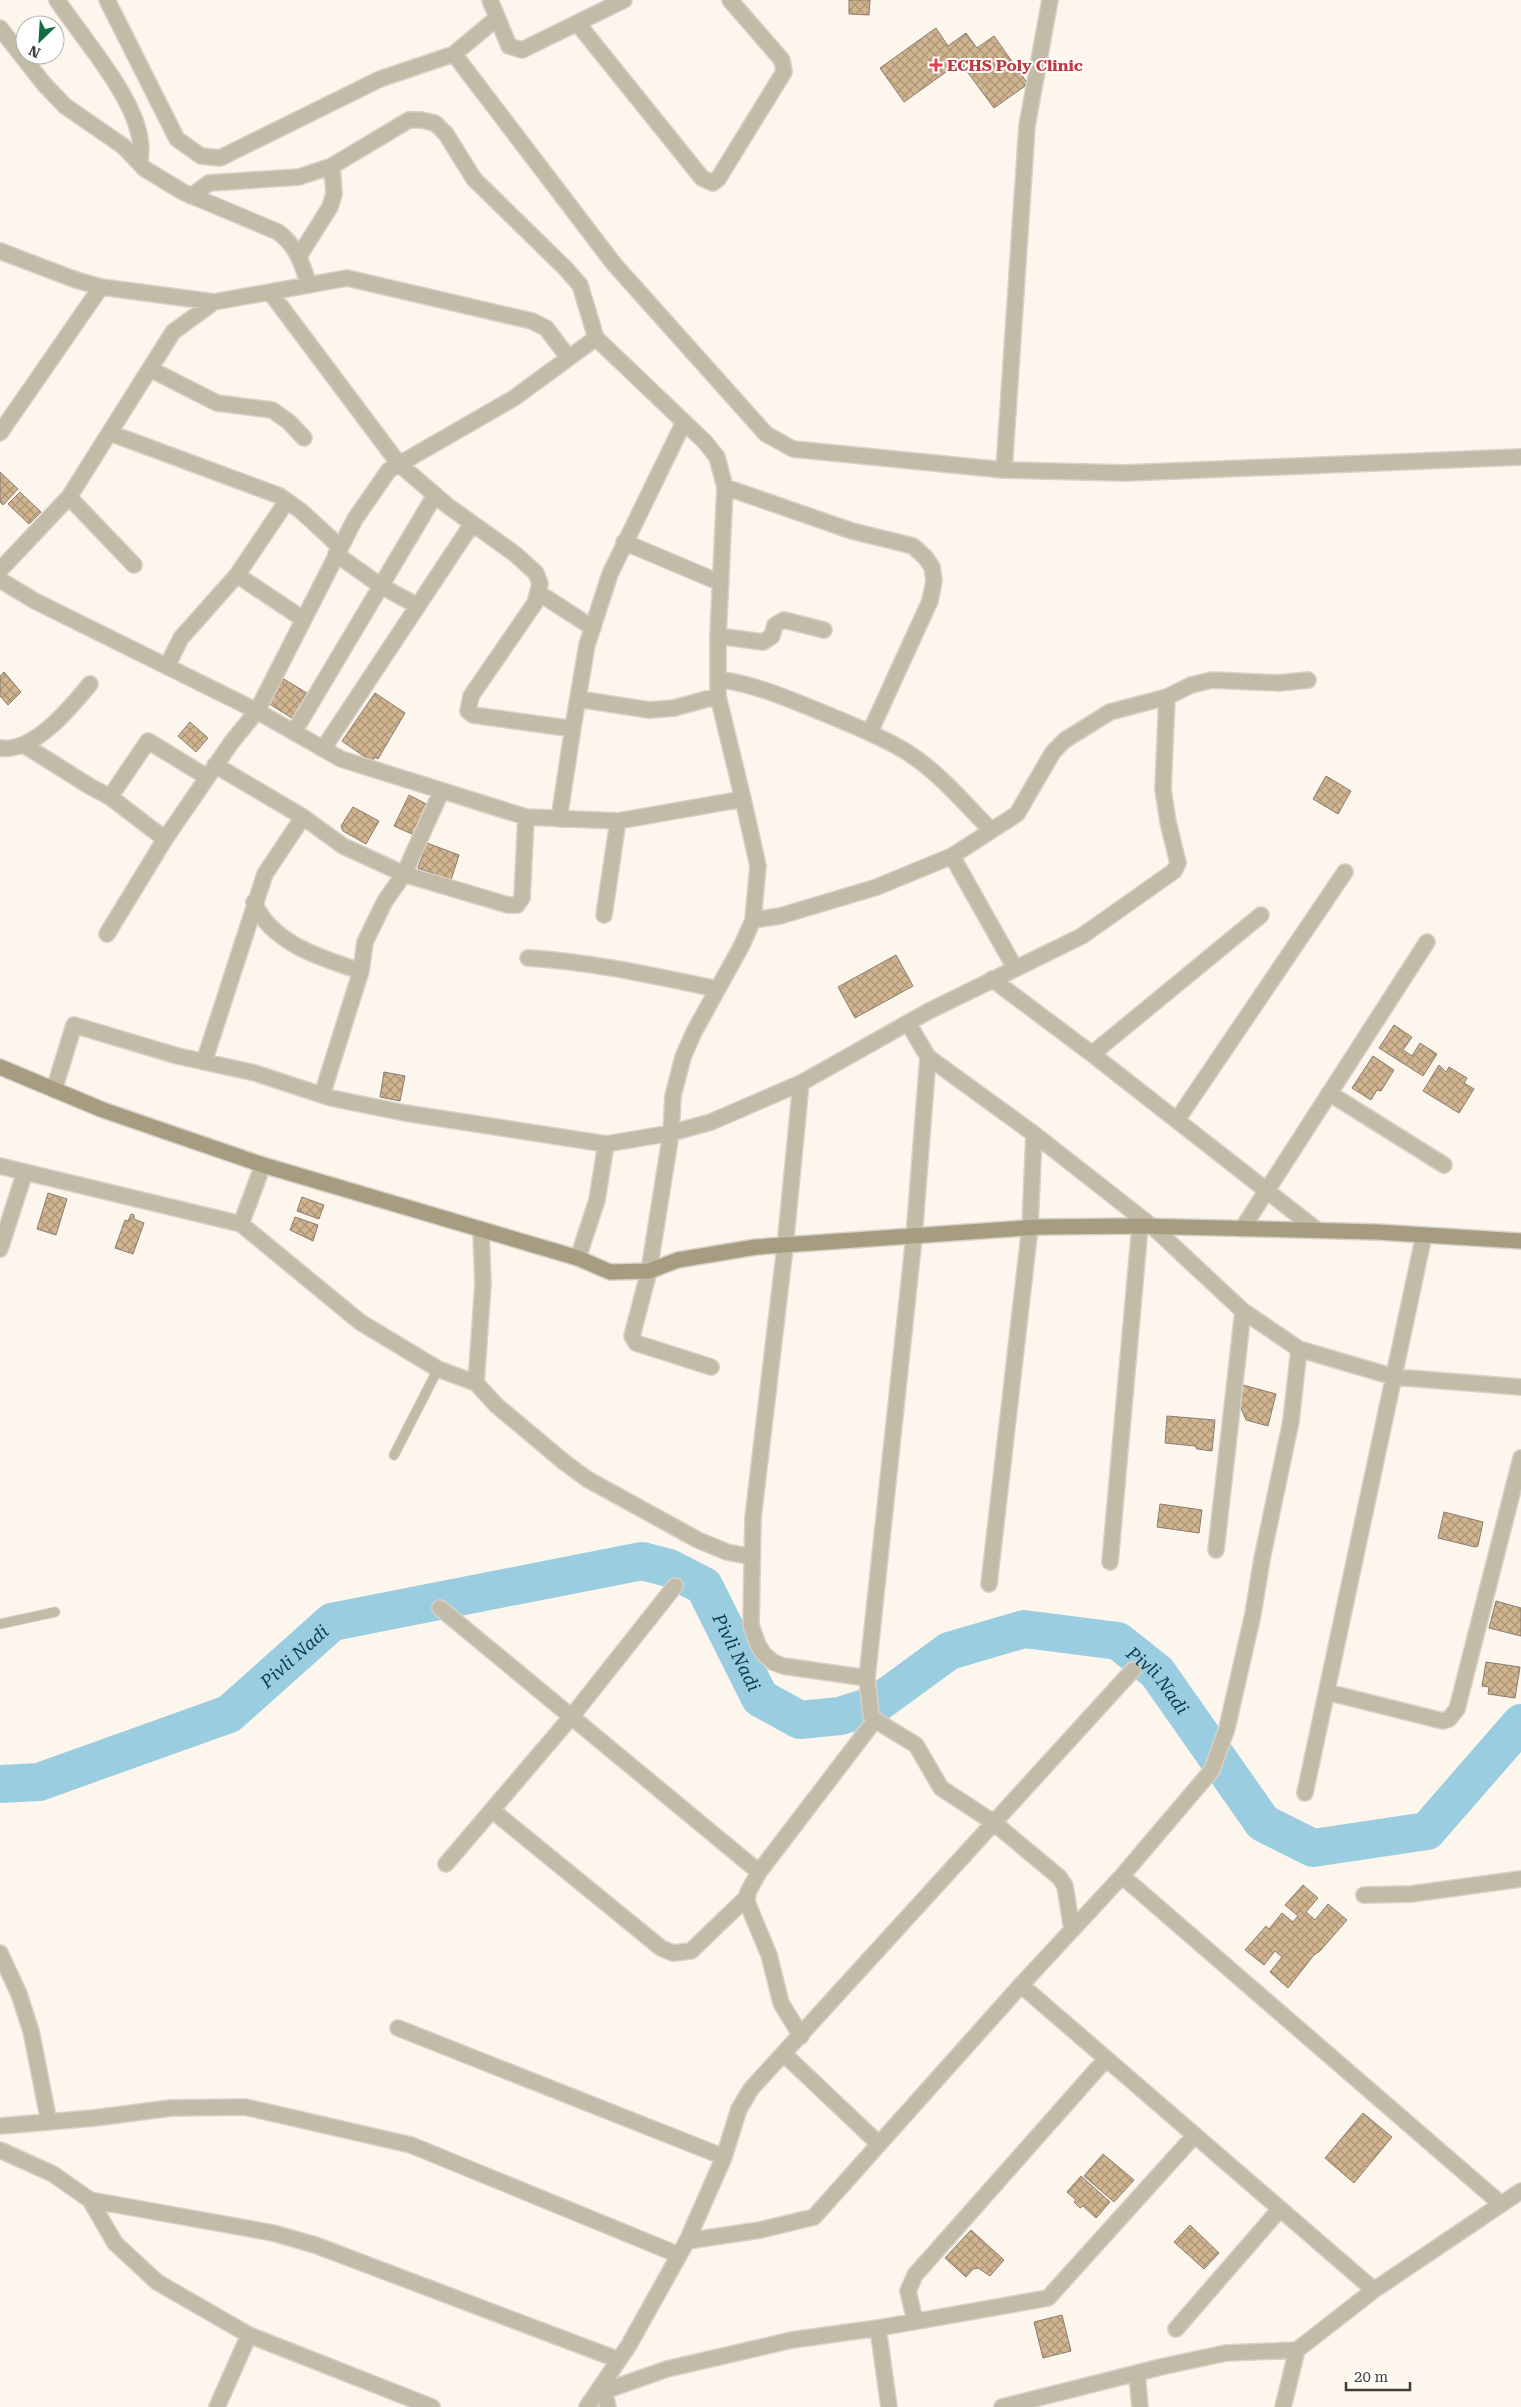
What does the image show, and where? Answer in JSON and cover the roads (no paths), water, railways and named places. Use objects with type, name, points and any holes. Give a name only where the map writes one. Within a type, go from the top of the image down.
[{"type":"street","points":[[58,0],[123,97],[140,139],[140,163]]},
{"type":"street","points":[[107,0],[177,139],[201,156],[220,158],[380,79],[454,54],[497,18]]},
{"type":"street","points":[[490,0],[509,46],[522,50],[624,0]]},
{"type":"street","points":[[578,24],[702,178],[713,182],[718,180],[784,72],[782,60],[730,0]]},
{"type":"street","points":[[1004,470],[1027,126],[1050,0]]},
{"type":"street","points":[[0,28],[44,84],[65,106],[122,146],[167,184],[278,232],[290,241],[299,256],[309,285]]},
{"type":"street","points":[[454,54],[614,264],[766,434],[793,449],[1004,470],[1125,473],[1521,457]]},
{"type":"street","points":[[191,196],[209,183],[299,177],[332,166],[409,120],[435,123],[446,134],[474,179],[580,285],[596,338],[718,457],[725,488],[718,636],[718,696],[758,866],[753,920],[742,945],[694,1032],[683,1057],[673,1096],[671,1133],[649,1270],[633,1339],[636,1343],[711,1367]]},
{"type":"street","points":[[299,256],[330,207],[334,194],[332,166]]},
{"type":"street","points":[[0,250],[76,280],[101,287],[214,302],[347,278],[532,321],[546,328],[568,357]]},
{"type":"street","points":[[0,433],[101,287]]},
{"type":"street","points":[[270,292],[398,464],[472,524],[515,554],[536,573],[540,584],[535,603],[471,696],[468,711],[473,716],[567,728],[573,727]]},
{"type":"street","points":[[0,570],[69,497],[173,332],[214,302]]},
{"type":"street","points":[[107,934],[165,839],[211,771],[256,711],[355,519],[389,470],[514,398],[596,338]]},
{"type":"street","points":[[150,369],[217,403],[272,410],[289,422],[304,438]]},
{"type":"street","points":[[559,819],[587,645],[610,574],[684,422]]},
{"type":"street","points":[[110,433],[280,496],[301,511],[338,550],[381,586],[418,606]]},
{"type":"street","points":[[725,488],[852,531],[902,542],[919,551],[932,567],[934,581],[930,601],[870,732]]},
{"type":"street","points":[[294,732],[435,495]]},
{"type":"street","points":[[69,497],[134,565]]},
{"type":"street","points":[[167,666],[181,638],[238,575],[287,501]]},
{"type":"street","points":[[323,749],[472,524]]},
{"type":"street","points":[[624,542],[721,583]]},
{"type":"street","points":[[238,575],[303,619]]},
{"type":"street","points":[[0,580],[35,600],[256,711],[340,759],[526,818],[618,821],[743,798]]},
{"type":"street","points":[[539,593],[593,628]]},
{"type":"street","points":[[718,636],[763,642],[772,636],[775,625],[784,620],[824,630]]},
{"type":"street","points":[[718,679],[746,683],[777,694],[870,732],[906,751],[932,772],[991,830]]},
{"type":"street","points":[[753,920],[780,916],[877,887],[952,856],[1017,814],[1053,752],[1065,740],[1110,712],[1167,697],[1191,685],[1212,680],[1279,683],[1308,680]]},
{"type":"street","points":[[0,748],[24,745],[58,720],[90,684]]},
{"type":"street","points":[[578,699],[649,710],[674,708],[718,696]]},
{"type":"street","points":[[54,1090],[74,1025],[204,1062],[255,1073],[322,1095],[405,1113],[606,1144],[671,1133],[711,1122],[801,1083],[908,1023],[992,979],[1082,936],[1174,871],[1178,863],[1168,822],[1163,789],[1167,697]]},
{"type":"street","points":[[110,797],[148,741],[303,817],[343,846],[404,874],[508,905],[517,905],[522,898],[526,818]]},
{"type":"street","points":[[24,745],[110,797],[165,839]]},
{"type":"street","points":[[322,1095],[361,971],[365,942],[385,901],[404,874],[441,792]]},
{"type":"street","points":[[204,1062],[254,902],[265,874],[303,817]]},
{"type":"street","points":[[604,915],[618,821]]},
{"type":"street","points":[[952,856],[1015,968]]},
{"type":"street","points":[[1177,1120],[1344,872]]},
{"type":"street","points":[[254,902],[266,924],[281,936],[326,960],[361,971]]},
{"type":"street","points":[[1092,1054],[1261,915]]},
{"type":"street","points":[[1242,1229],[1427,942]]},
{"type":"street","points":[[528,958],[570,960],[632,970],[718,989]]},
{"type":"street","points":[[992,979],[1092,1054],[1317,1230]]},
{"type":"street","points":[[908,1023],[928,1057],[1034,1134],[1147,1227],[1243,1311],[1298,1349],[1394,1377],[1521,1387]]},
{"type":"street","points":[[928,1057],[914,1238],[866,1682],[872,1715],[916,1745],[941,1788],[993,1822],[1059,1877],[1065,1886],[1072,1930]]},
{"type":"street","points":[[0,1067],[103,1110],[263,1165],[578,1258],[610,1272],[649,1270],[678,1260],[756,1247],[785,1247],[914,1238],[1030,1227],[1317,1230],[1521,1241]]},
{"type":"street","points":[[801,1083],[785,1247],[753,1518],[751,1625],[758,1645],[773,1662],[783,1666],[866,1682]]},
{"type":"street","points":[[1329,1093],[1444,1164]]},
{"type":"street","points":[[990,1584],[1030,1227],[1034,1134]]},
{"type":"street","points":[[578,1258],[597,1200],[606,1144]]},
{"type":"street","points":[[241,1224],[263,1165]]},
{"type":"street","points":[[0,1166],[241,1224],[360,1322],[438,1369],[476,1383],[496,1405],[587,1479],[698,1540],[727,1552],[752,1557]]},
{"type":"street","points":[[0,1249],[25,1172]]},
{"type":"street","points":[[1110,1562],[1147,1227]]},
{"type":"street","points":[[476,1383],[482,1284],[481,1230]]},
{"type":"street","points":[[1305,1792],[1424,1235]]},
{"type":"street","points":[[1216,1550],[1243,1311]]},
{"type":"street","points":[[687,2241],[760,2230],[814,2217],[1021,1985],[1122,1876],[1212,1770],[1228,1728],[1253,1614],[1291,1421],[1298,1349]]},
{"type":"street","points":[[1327,1692],[1443,1721],[1453,1716],[1457,1709],[1521,1458]]},
{"type":"street","points":[[446,1864],[572,1716],[675,1586]]},
{"type":"street","points":[[440,1608],[759,1872]]},
{"type":"street","points":[[587,2407],[600,2392],[680,2255],[724,2157],[739,2109],[747,2096],[993,1822],[1133,1670]]},
{"type":"street","points":[[493,1811],[661,1948],[673,1953],[692,1951],[746,1898],[759,1872],[872,1715]]},
{"type":"street","points":[[1122,1876],[1501,2204]]},
{"type":"street","points":[[1364,1895],[1411,1894],[1521,1879]]},
{"type":"street","points":[[746,1898],[769,1955],[781,2002],[801,2036]]},
{"type":"street","points":[[0,1953],[19,1994],[31,2030],[49,2122]]},
{"type":"street","points":[[1021,1985],[1374,2290]]},
{"type":"street","points":[[398,2028],[724,2157]]},
{"type":"street","points":[[784,2054],[879,2144]]},
{"type":"street","points":[[915,2321],[908,2291],[915,2275],[1106,2059]]},
{"type":"street","points":[[0,2126],[171,2108],[244,2107],[411,2145],[680,2255]]},
{"type":"street","points":[[600,2392],[667,2369],[773,2344],[878,2328],[1048,2298],[1195,2135]]},
{"type":"street","points":[[0,2150],[54,2174],[90,2200],[115,2243],[157,2282],[249,2335],[432,2407]]},
{"type":"street","points":[[1002,2407],[1226,2353],[1297,2350],[1374,2290],[1521,2190]]},
{"type":"street","points":[[90,2200],[272,2233],[314,2245],[618,2360]]},
{"type":"street","points":[[1176,2329],[1280,2209]]},
{"type":"street","points":[[878,2328],[889,2407]]},
{"type":"street","points":[[217,2407],[249,2335]]},
{"type":"street","points":[[1283,2407],[1297,2350]]},
{"type":"street","points":[[1137,2373],[1140,2407]]},
{"type":"street","points":[[600,2392],[608,2407]]},
{"type":"lane","points":[[394,1455],[438,1369]]},
{"type":"lane","points":[[0,1624],[55,1612]]},
{"type":"waterway","name":"Pivli Nadi","points":[[0,1784],[39,1782],[229,1714],[332,1622],[642,1561],[669,1568],[704,1586],[760,1698],[800,1720],[840,1716],[875,1705],[949,1651],[1024,1629],[1118,1641],[1157,1672],[1263,1823],[1313,1848],[1427,1831],[1521,1723]]},
{"type":"place","name":"ECHS Poly Clinic","points":[[936,65]]}]
